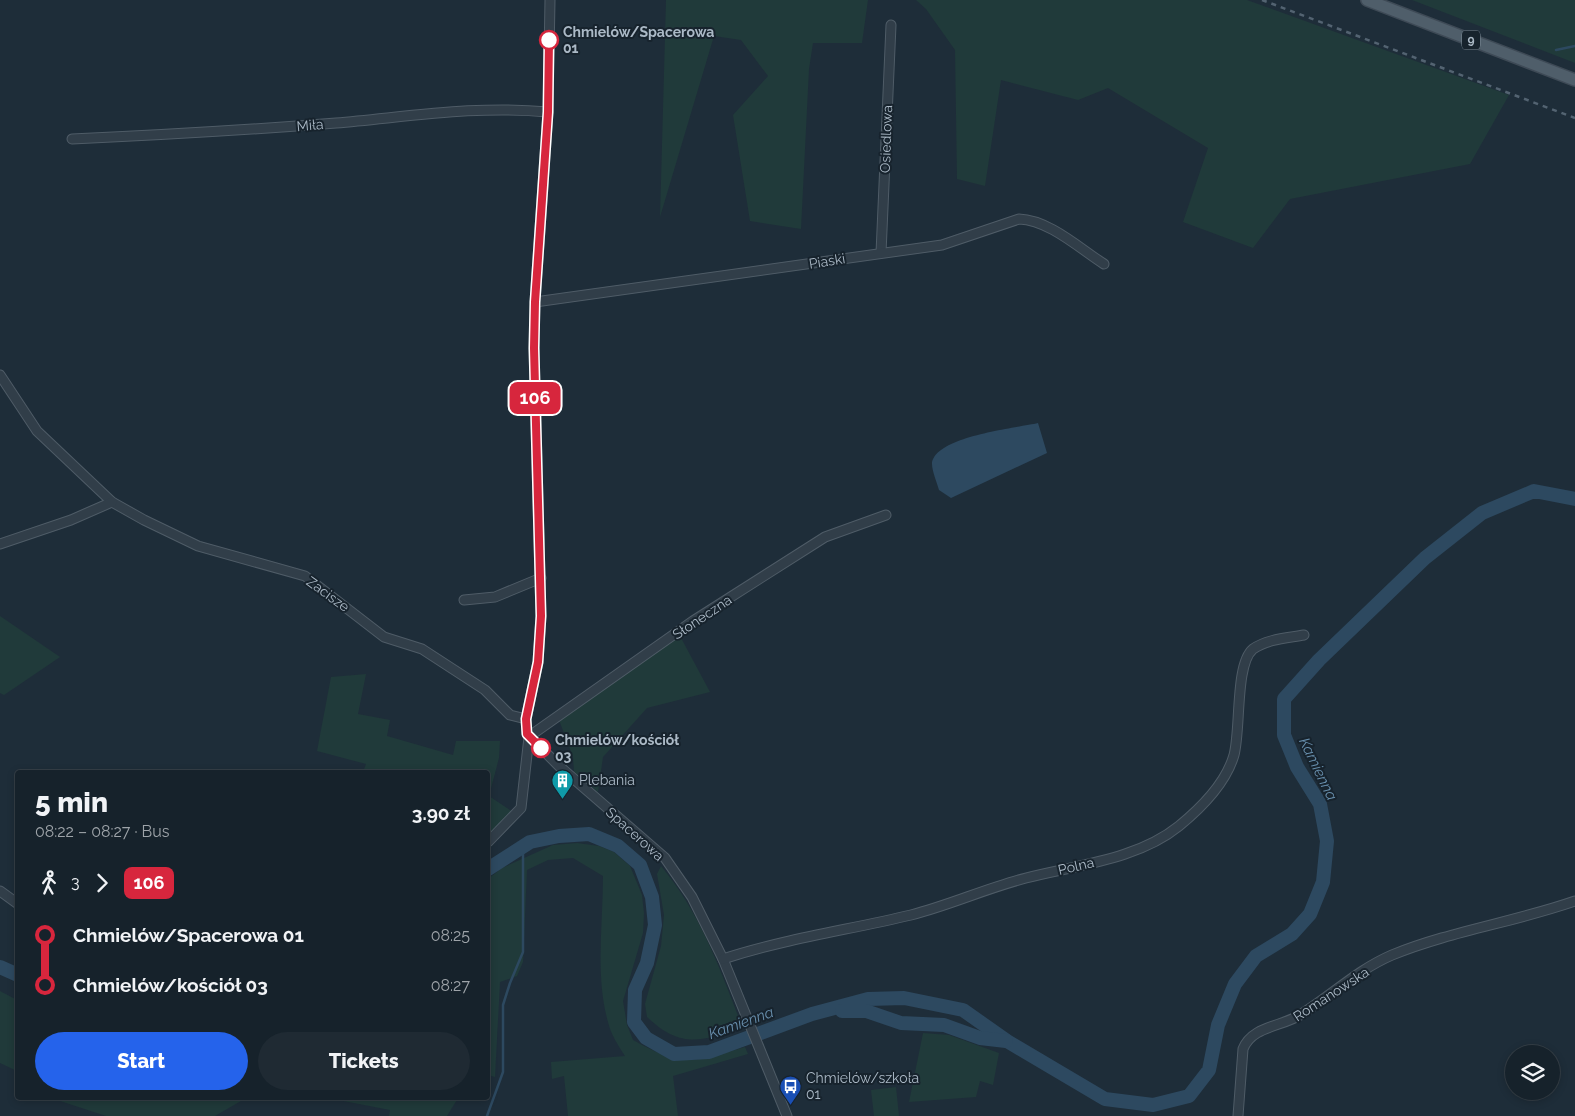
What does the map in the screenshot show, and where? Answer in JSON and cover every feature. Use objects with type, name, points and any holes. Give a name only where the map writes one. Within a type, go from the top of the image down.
[{"type":"main road","name":"9","points":[[1367,0],[1575,80]]},
{"type":"street","points":[[490,840],[522,808],[529,738],[526,719],[538,662],[541,578],[535,424],[535,302],[548,112],[550,0]]},
{"type":"street","name":"Osiedlowa","points":[[882,252],[891,25]]},
{"type":"street","name":"Miła","points":[[72,139],[261,129],[466,110],[509,108],[548,112]]},
{"type":"street","name":"Piaski","points":[[535,302],[942,245],[992,226],[1018,219],[1042,224],[1104,264]]},
{"type":"street","name":"Zacisze","points":[[0,375],[37,431],[112,502],[198,546],[305,576],[384,637],[422,649],[485,690],[510,715],[526,719]]},
{"type":"street","points":[[0,544],[72,520],[112,502]]},
{"type":"street","name":"Słoneczna","points":[[529,738],[693,621],[825,537],[886,515]]},
{"type":"street","points":[[464,600],[495,597],[541,578]]},
{"type":"street","name":"Polna","points":[[723,959],[838,930],[917,913],[1027,878],[1110,858],[1163,837],[1179,826],[1200,806],[1220,783],[1230,764],[1239,728],[1242,667],[1249,654],[1254,649],[1271,641],[1304,635]]},
{"type":"street","name":"Spacerowa","points":[[529,738],[665,858],[692,897],[723,959],[787,1116]]},
{"type":"street","points":[[0,891],[15,902]]},
{"type":"street","name":"Romanowska","points":[[1238,1116],[1243,1049],[1246,1042],[1258,1032],[1288,1022],[1337,987],[1390,956],[1426,943],[1575,901]]},
{"type":"green space","points":[[666,0],[868,0],[862,43],[813,43],[809,69],[801,229],[750,221],[733,115],[768,76],[741,40],[714,36],[660,217]]},
{"type":"green space","points":[[916,0],[1247,0],[1509,95],[1470,164],[1290,199],[1253,248],[1183,222],[1208,148],[1108,88],[1078,100],[1001,80],[985,186],[957,179],[955,50],[926,9]]},
{"type":"green space","points":[[1412,0],[1575,0],[1575,63]]},
{"type":"green space","points":[[0,616],[60,657],[4,695],[0,693]]},
{"type":"green space","points":[[680,636],[710,692],[647,708],[603,757],[598,792],[574,772],[573,757],[559,720]]},
{"type":"green space","points":[[366,674],[358,714],[390,720],[387,736],[453,755],[456,741],[500,741],[499,758],[490,792],[490,770],[364,770],[366,764],[317,751],[331,677]]},
{"type":"green space","points":[[490,797],[513,812],[490,832]]},
{"type":"green space","points":[[577,843],[599,846],[614,852],[630,866],[642,895],[644,913],[643,933],[623,1001],[627,1025],[633,1040],[664,1055],[688,1060],[700,1059],[745,1047],[748,1054],[673,1076],[678,1116],[568,1116],[564,1076],[552,1079],[551,1062],[625,1056],[609,1027],[604,1004],[601,968],[603,876],[573,858],[548,860],[527,870],[523,962],[517,976],[500,982],[495,1077],[490,1076],[490,877],[502,868],[553,845]]},
{"type":"green space","points":[[661,866],[675,884],[699,923],[743,1029],[692,1040],[671,1034],[647,1017],[645,1004],[661,946],[664,915],[657,874]]},
{"type":"green space","points":[[0,991],[15,999],[15,1070],[0,1063]]},
{"type":"green space","points":[[923,1033],[949,1035],[999,1053],[993,1085],[980,1081],[976,1097],[909,1102]]},
{"type":"green space","points":[[896,1087],[899,1116],[874,1116],[871,1090]]},
{"type":"green space","points":[[57,1100],[243,1100],[215,1116],[106,1116]]},
{"type":"green space","points":[[338,1100],[457,1100],[447,1116],[389,1116],[390,1110]]},
{"type":"water","points":[[1038,423],[1047,453],[951,498],[939,490],[932,464],[936,454],[946,446],[978,435]]},
{"type":"waterway","points":[[1556,50],[1575,46]]},
{"type":"waterway","name":"Kamienna","points":[[490,868],[530,842],[559,836],[589,834],[618,846],[640,865],[652,897],[655,925],[647,963],[635,990],[634,1022],[646,1038],[674,1054],[709,1052],[812,1014],[868,999],[904,998],[963,1010],[1007,1041],[1105,1099],[1153,1105],[1189,1096],[1209,1070],[1218,1025],[1235,984],[1256,956],[1292,934],[1310,914],[1323,882],[1327,841],[1320,804],[1297,767],[1284,735],[1284,699],[1319,660],[1425,558],[1482,513],[1534,491],[1575,499]]},
{"type":"waterway","points":[[487,1116],[503,1072],[503,1005],[523,952],[523,846]]},
{"type":"waterway","name":"Kamienna","points":[[0,967],[15,974]]},
{"type":"waterway","name":"Kamienna","points":[[842,1011],[866,1011],[901,1023],[944,1025],[980,1038],[1006,1041]]},
{"type":"railway","points":[[1262,0],[1575,118]]},
{"type":"bus line","name":"106","points":[[541,748],[529,738],[526,719],[538,662],[541,616],[534,348],[535,302],[548,112],[549,40]]},
{"type":"place","name":"Chmielów/Spacerowa 01","points":[[549,40]]},
{"type":"place","name":"Chmielów/kościół 03","points":[[541,748]]},
{"type":"place","name":"Plebania","points":[[563,799]]},
{"type":"place","name":"Chmielów/szkoła 01","points":[[790,1105]]}]
